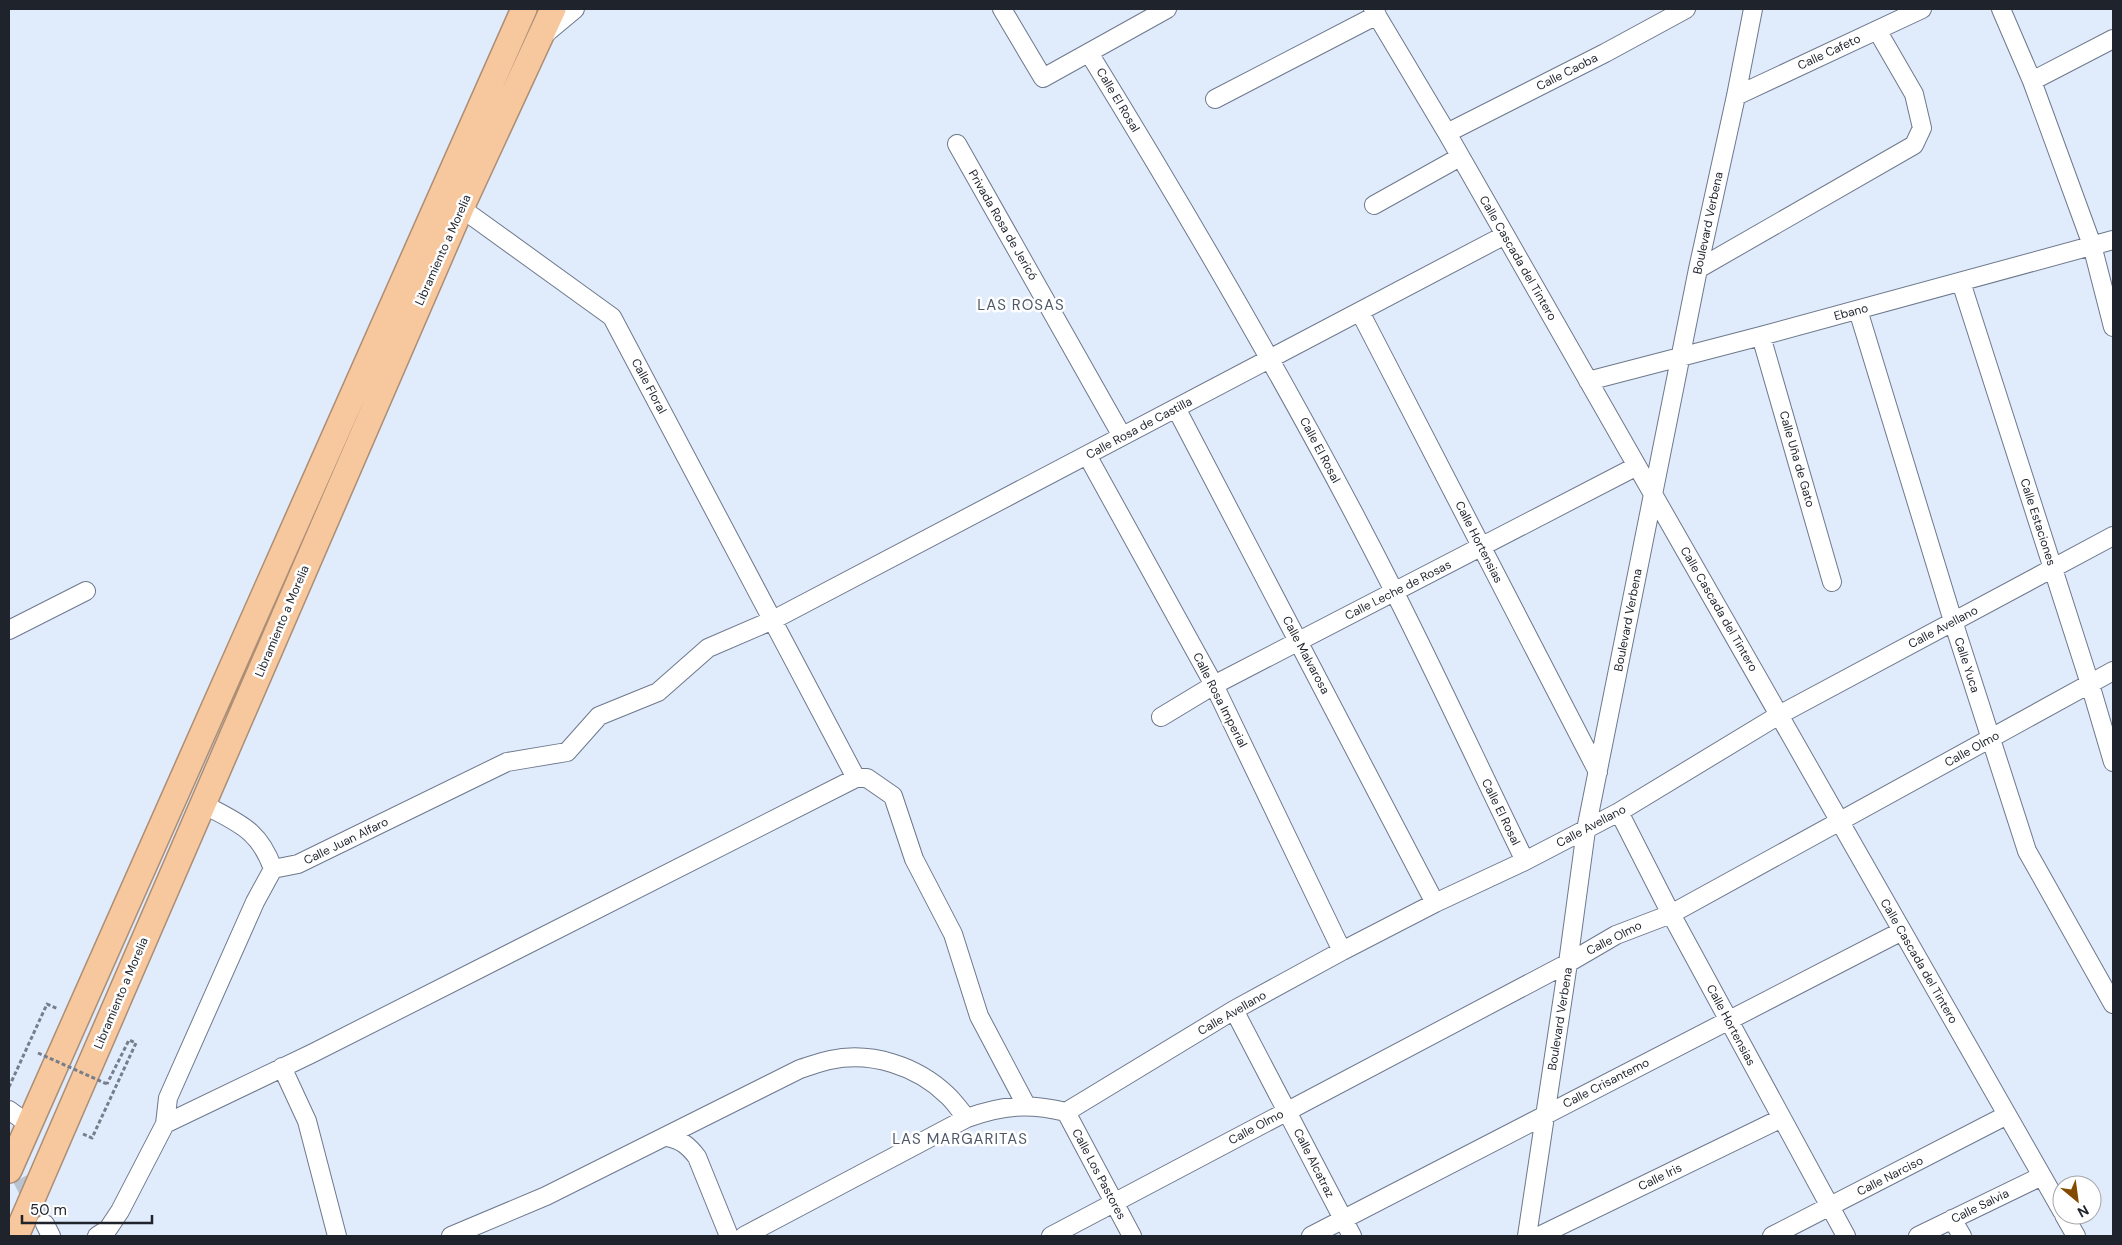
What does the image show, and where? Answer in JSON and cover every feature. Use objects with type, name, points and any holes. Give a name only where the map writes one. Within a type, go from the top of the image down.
[{"type":"highway","name":"Libramiento a Morelia","points":[[9,1170],[18,1117],[524,9]]},
{"type":"highway","name":"Libramiento a Morelia","points":[[16,1236],[461,208],[553,9]]},
{"type":"street","points":[[541,38],[575,9]]},
{"type":"street","points":[[1002,9],[1043,78],[1167,9]]},
{"type":"street","name":"Calle Caoba","points":[[1447,133],[1686,9]]},
{"type":"street","name":"Boulevard Verbena","points":[[1527,1236],[1586,830],[1698,269],[1754,9]]},
{"type":"street","name":"Calle Cafeto","points":[[1736,96],[1922,9]]},
{"type":"street","points":[[2001,9],[2032,81],[2092,246],[2113,327]]},
{"type":"street","points":[[1215,99],[1375,12]]},
{"type":"street","name":"Calle Cascada del Tintero","points":[[1375,12],[1447,133],[2052,1194]]},
{"type":"street","points":[[1698,269],[1914,145],[1922,128],[1914,94],[1876,30]]},
{"type":"street","points":[[2032,81],[2113,38]]},
{"type":"street","name":"Calle El Rosal","points":[[1089,54],[1212,256],[1270,359],[1394,592],[1525,861]]},
{"type":"street","name":"Privada Rosa de Jericó","points":[[957,144],[1122,436]]},
{"type":"street","points":[[1374,205],[1460,157]]},
{"type":"street","name":"Calle Floral","points":[[461,208],[612,317],[856,778]]},
{"type":"street","name":"Calle Rosa de Castilla","points":[[773,620],[1505,235]]},
{"type":"street","name":"Ebano","points":[[1588,381],[1681,358],[2113,240]]},
{"type":"street","name":"Calle Estaciones","points":[[1961,282],[2090,684],[2113,762]]},
{"type":"street","name":"Calle Yuca","points":[[1858,310],[1953,621],[2027,851],[2113,1004]]},
{"type":"street","name":"Calle Hortensias","points":[[1360,312],[1598,772]]},
{"type":"street","name":"Calle Uña de Gato","points":[[1761,336],[1832,582]]},
{"type":"street","name":"Calle Malvarosa","points":[[1176,408],[1435,903]]},
{"type":"street","name":"Calle Rosa Imperial","points":[[1087,455],[1214,685],[1342,951]]},
{"type":"street","name":"Calle Leche de Rosas","points":[[1161,717],[1214,685],[1637,466]]},
{"type":"street","name":"Calle Avellano","points":[[1066,1112],[1234,1010],[1435,903],[1586,830],[1779,715],[2113,536]]},
{"type":"street","points":[[9,630],[86,591]]},
{"type":"street","name":"Calle Juan Alfaro","points":[[273,869],[298,864],[508,762],[567,752],[599,716],[658,692],[708,648],[773,620]]},
{"type":"street","name":"Calle Olmo","points":[[1051,1236],[1568,963],[1616,934],[1671,914],[2113,671]]},
{"type":"street","points":[[165,1124],[314,1053],[856,778],[867,778],[893,796],[914,859],[953,934],[979,1016],[1026,1105]]},
{"type":"street","points":[[97,1236],[108,1229],[120,1211],[165,1124],[168,1098],[254,902],[273,869],[267,853],[257,838],[244,826],[203,804]]},
{"type":"street","name":"Calle Hortensias","points":[[1619,812],[1671,914],[1846,1236]]},
{"type":"street","name":"Calle Crisantemo","points":[[1311,1236],[1902,931]]},
{"type":"street","name":"Calle Alcatraz","points":[[1234,1010],[1352,1236]]},
{"type":"street","points":[[460,1235],[546,1196],[667,1137],[800,1069],[831,1060],[862,1058],[894,1063],[923,1076],[948,1095],[967,1118]]},
{"type":"street","points":[[282,1067],[307,1121],[336,1236]]},
{"type":"street","points":[[744,1236],[967,1118],[1006,1107],[1026,1105],[1066,1112]]},
{"type":"street","name":"Calle Los Pastores","points":[[1066,1112],[1132,1236]]},
{"type":"street","name":"Calle Narciso","points":[[1772,1236],[2008,1116]]},
{"type":"street","name":"Calle Iris","points":[[1539,1236],[1782,1118]]},
{"type":"street","points":[[667,1137],[680,1140],[690,1147],[697,1157],[729,1236]]},
{"type":"street","name":"Calle Salvia","points":[[1918,1236],[2042,1176]]},
{"type":"street","points":[[1952,1219],[1962,1236]]},
{"type":"street","points":[[2070,1225],[2076,1236]]},
{"type":"path","points":[[9,1087],[46,1004],[58,1009],[54,1018]]},
{"type":"path","points":[[42,1044],[38,1053],[107,1084],[129,1040],[136,1042],[92,1138],[63,1127]]},
{"type":"tunnel","points":[[9,1154],[45,1224]]},
{"type":"district","name":"LAS ROSAS","points":[[1021,305]]},
{"type":"district","name":"LAS MARGARITAS","points":[[960,1139]]}]
